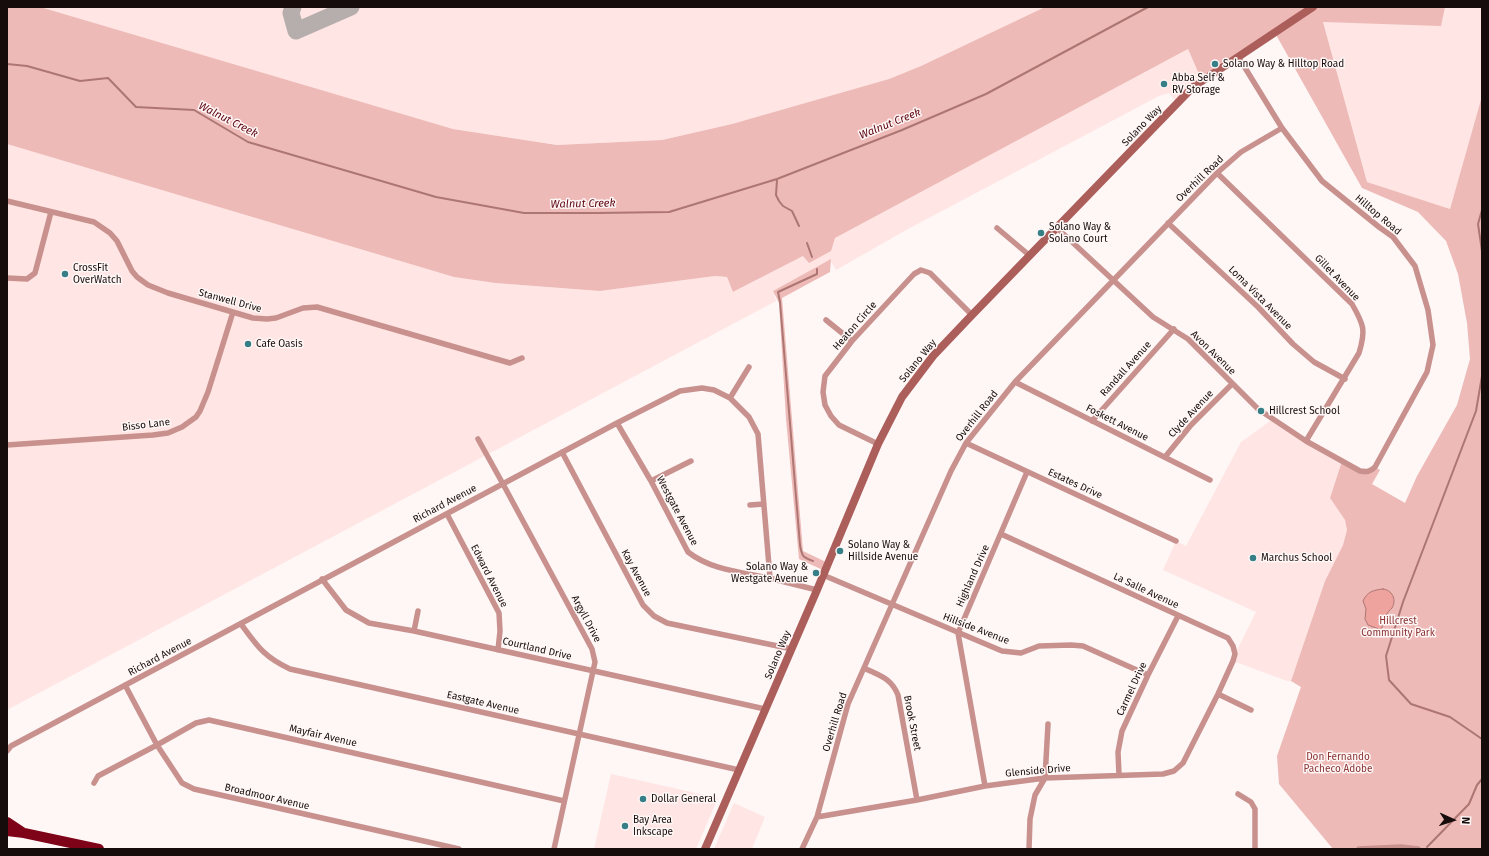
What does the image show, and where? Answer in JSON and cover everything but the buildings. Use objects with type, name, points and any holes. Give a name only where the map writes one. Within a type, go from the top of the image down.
[{"type":"highway","points":[[7,822],[24,833]]},
{"type":"highway","points":[[7,831],[24,833],[99,849]]},
{"type":"street","name":"Solano Way","points":[[705,849],[792,649],[878,444],[902,397],[933,356],[1029,255],[1194,87],[1313,7]]},
{"type":"street","name":"Hilltop Road","points":[[1239,58],[1282,128],[1322,181],[1392,237],[1414,266],[1428,310],[1433,345],[1427,372],[1375,466],[1369,472]]},
{"type":"street","name":"Overhill Road","points":[[802,849],[817,817],[848,704],[951,471],[966,443],[1015,382],[1217,173],[1242,152],[1282,128]]},
{"type":"street","name":"Gillet Avenue","points":[[1217,173],[1352,304],[1362,321],[1363,338],[1359,353],[1345,379],[1306,441]]},
{"type":"street","name":"Stanwell Drive","points":[[7,201],[84,219],[102,226],[117,242],[132,272],[148,285],[168,293],[253,318],[276,318],[303,308],[317,307],[510,363],[522,358]]},
{"type":"street","points":[[7,278],[27,279],[35,273],[50,212]]},
{"type":"street","name":"Loma Vista Avenue","points":[[1168,223],[1258,307],[1298,349],[1314,362],[1345,379]]},
{"type":"street","points":[[997,228],[1029,255]]},
{"type":"street","name":"Avon Avenue","points":[[1057,228],[1153,317],[1188,339],[1258,409],[1306,441],[1360,471],[1369,472]]},
{"type":"street","name":"Heaton Circle","points":[[878,444],[839,425],[831,416],[825,405],[823,392],[825,376],[852,341],[914,274],[921,270],[930,273],[972,315]]},
{"type":"street","name":"Bisso Lane","points":[[7,445],[154,435],[168,433],[182,427],[196,417],[204,402],[234,312]]},
{"type":"street","points":[[826,320],[852,341]]},
{"type":"street","name":"Randall Avenue","points":[[1092,421],[1174,330]]},
{"type":"street","points":[[730,398],[749,367]]},
{"type":"street","name":"Foskett Avenue","points":[[1015,382],[1210,480]]},
{"type":"street","name":"Clyde Avenue","points":[[1165,457],[1191,425],[1232,384]]},
{"type":"street","name":"Richard Avenue","points":[[7,751],[11,746],[241,624],[322,579],[680,391],[702,388],[714,390],[730,398],[749,416],[758,434],[770,578]]},
{"type":"street","name":"Westgate Avenue","points":[[618,423],[651,481],[688,552],[699,560],[713,566],[817,590]]},
{"type":"street","name":"Argyll Drive","points":[[478,440],[504,484],[592,649],[595,662],[554,849]]},
{"type":"street","name":"Estates Drive","points":[[966,443],[1176,541]]},
{"type":"street","name":"Kay Avenue","points":[[562,452],[642,606],[654,616],[667,623],[792,649]]},
{"type":"street","points":[[651,481],[691,461]]},
{"type":"street","name":"Highland Drive","points":[[958,633],[1002,534],[1027,472]]},
{"type":"street","points":[[750,505],[764,504]]},
{"type":"street","name":"Edward Avenue","points":[[447,514],[499,612],[500,631],[498,650]]},
{"type":"street","name":"La Salle Avenue","points":[[1002,534],[1228,638],[1233,646],[1235,654],[1218,694]]},
{"type":"street","name":"Hillside Avenue","points":[[823,575],[1002,651],[1021,653],[1040,646],[1083,646],[1148,675]]},
{"type":"street","name":"Courtland Drive","points":[[322,579],[346,610],[369,622],[765,710]]},
{"type":"street","points":[[414,631],[418,611]]},
{"type":"street","name":"Carmel Drive","points":[[1119,775],[1118,752],[1122,731],[1178,616]]},
{"type":"street","name":"Eastgate Avenue","points":[[241,624],[264,654],[276,663],[290,669],[739,770]]},
{"type":"street","points":[[958,633],[985,786]]},
{"type":"street","name":"Brook Street","points":[[864,668],[889,680],[895,686],[898,695],[917,800]]},
{"type":"street","name":"Broadmoor Avenue","points":[[125,685],[157,745],[182,783],[194,789],[459,849]]},
{"type":"street","points":[[1218,694],[1251,710]]},
{"type":"street","name":"Glenside Drive","points":[[817,817],[917,800],[985,786],[1045,778],[1163,774],[1174,771],[1183,763],[1218,694]]},
{"type":"street","name":"Mayfair Avenue","points":[[94,783],[98,776],[196,723],[209,720],[564,800]]},
{"type":"street","points":[[1029,849],[1031,814],[1035,796],[1045,778],[1048,724]]},
{"type":"street","points":[[1238,794],[1251,802],[1255,809],[1255,849]]},
{"type":"street","points":[[1359,849],[1401,847],[1418,849]]},
{"type":"shaded area","points":[[33,7],[1045,7],[921,66],[889,79],[732,124],[662,140],[557,145],[453,129]]},
{"type":"shaded area","points":[[1445,7],[1482,7],[1482,96],[1450,209],[1367,182],[1323,22],[1441,25]]},
{"type":"shaded area","points":[[1188,49],[1202,81],[1177,103],[1169,93],[1159,96],[908,229],[836,270],[830,260],[773,291],[776,301],[7,710],[7,144],[454,277],[495,283],[600,291],[715,276],[727,277],[734,292],[803,256],[830,251],[835,238]]},
{"type":"shaded area","name":"Marchus School","points":[[1273,419],[1342,461],[1330,498],[1345,520],[1347,530],[1343,545],[1325,581],[1291,681],[1287,681],[1233,661],[1256,612],[1163,570],[1176,541],[1186,546],[1241,442]]},
{"type":"shaded area","points":[[1383,589],[1391,593],[1394,601],[1392,608],[1386,615],[1381,630],[1368,625],[1365,619],[1366,609],[1363,601],[1366,595],[1371,592]]},
{"type":"shaded area","points":[[611,774],[718,798],[696,849],[594,849]]},
{"type":"shaded area","points":[[734,803],[765,817],[752,849],[714,849]]},
{"type":"green space","points":[[7,7],[40,7],[453,129],[557,145],[662,140],[732,124],[889,79],[921,66],[1045,7],[1445,7],[1441,26],[1323,22],[1367,182],[1450,209],[1482,96],[1482,849],[1333,849],[1279,784],[1277,756],[1301,687],[1291,681],[1325,581],[1343,545],[1347,530],[1345,520],[1330,498],[1342,461],[1360,471],[1375,467],[1380,470],[1372,484],[1405,503],[1417,476],[1457,405],[1470,359],[1467,323],[1458,274],[1446,241],[1418,212],[1362,188],[1275,33],[1202,81],[1188,49],[835,238],[831,251],[809,263],[803,256],[733,292],[727,277],[715,276],[600,291],[495,283],[454,277],[7,144]]},
{"type":"green space","points":[[831,259],[830,272],[782,298],[803,551],[828,563],[825,571],[799,559],[786,419],[779,303],[773,291]]},
{"type":"waterway","name":"Walnut Creek","points":[[7,64],[27,66],[80,81],[108,78],[136,107],[194,110],[248,142],[436,197],[524,213],[669,212],[777,179],[902,130],[986,94],[1148,7]]},
{"type":"waterway","points":[[777,180],[776,195],[783,206],[792,211],[799,226]]},
{"type":"waterway","points":[[1482,210],[1478,224],[1482,251]]},
{"type":"waterway","points":[[807,243],[812,257]]},
{"type":"waterway","points":[[813,561],[804,556],[801,552],[800,545],[778,292],[817,274],[817,269]]},
{"type":"waterway","points":[[1482,376],[1476,411],[1403,602],[1386,656],[1389,680],[1411,704],[1450,717],[1482,739]]},
{"type":"waterway","points":[[1427,847],[1469,804],[1477,785],[1482,779]]},
{"type":"taxiway","points":[[293,7],[291,13],[296,31],[351,7]]},
{"type":"place","name":"Solano Way & Hilltop Road","points":[[1215,64]]},
{"type":"place","name":"Abba Self & RV Storage","points":[[1164,84]]},
{"type":"place","name":"Solano Way & Solano Court","points":[[1041,233]]},
{"type":"place","name":"CrossFit OverWatch","points":[[65,274]]},
{"type":"place","name":"Cafe Oasis","points":[[248,344]]},
{"type":"place","name":"Hillcrest School","points":[[1261,411]]},
{"type":"place","name":"Solano Way & Hillside Avenue","points":[[840,551]]},
{"type":"place","name":"Marchus School","points":[[1253,558]]},
{"type":"place","name":"Solano Way & Westgate Avenue","points":[[816,573]]},
{"type":"place","name":"Dollar General","points":[[643,799]]},
{"type":"place","name":"Bay Area Inkscape","points":[[625,826]]},
{"type":"park label","name":"Hillcrest Community Park","points":[[1398,626]]},
{"type":"park label","name":"Don Fernando Pacheco Adobe","points":[[1338,762]]}]
